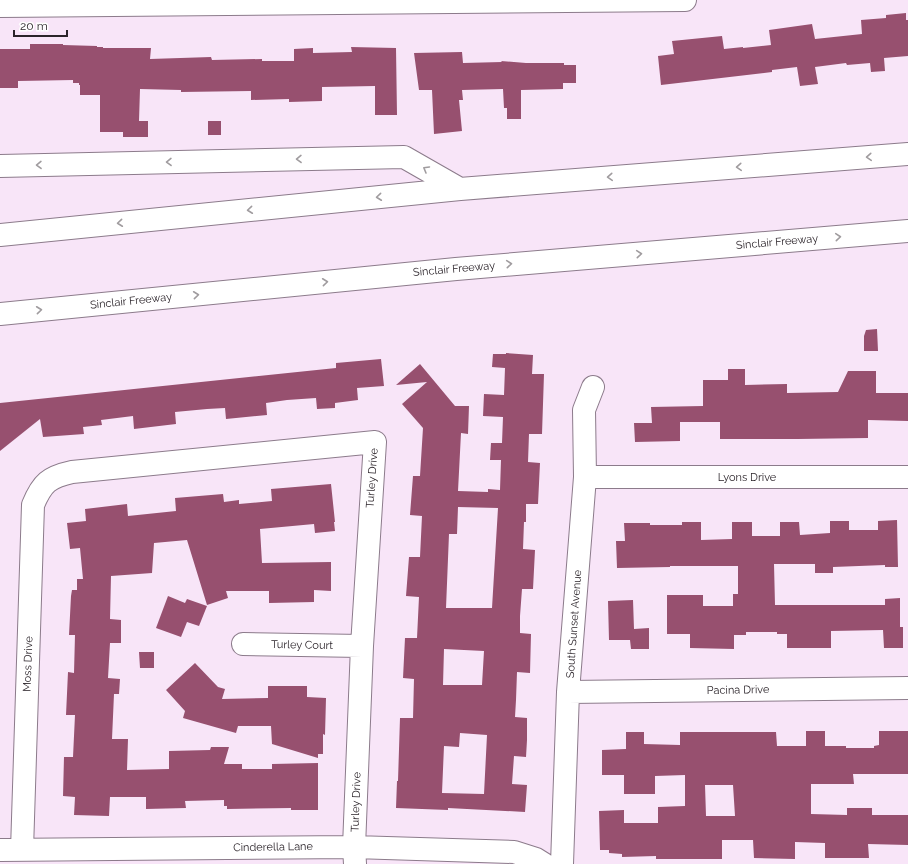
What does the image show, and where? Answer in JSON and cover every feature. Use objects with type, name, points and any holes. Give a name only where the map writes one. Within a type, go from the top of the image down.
[{"type":"main road","points":[[0,6],[685,0]]},
{"type":"main road","points":[[0,235],[460,189],[908,154]]},
{"type":"main road","points":[[0,166],[404,156],[460,189]]},
{"type":"main road","name":"Sinclair Freeway","points":[[0,314],[456,269],[908,231]]},
{"type":"main road","name":"South Sunset Avenue","points":[[562,864],[568,692],[585,477],[584,410],[593,387]]},
{"type":"main road","name":"Turley Drive","points":[[46,482],[58,475],[72,472],[375,442],[362,646],[354,855]]},
{"type":"main road","name":"Lyons Drive","points":[[585,477],[908,477]]},
{"type":"main road","name":"Moss Drive","points":[[22,850],[34,505],[38,492],[46,482]]},
{"type":"main road","name":"Turley Court","points":[[243,644],[362,646]]},
{"type":"main road","name":"Pacina Drive","points":[[568,692],[908,688]]},
{"type":"main road","name":"Cinderella Lane","points":[[0,850],[22,850],[99,857],[354,855],[461,857],[514,852],[536,859],[544,864]]},
{"type":"building","points":[[906,13],[906,20],[908,20],[908,56],[884,58],[885,71],[871,72],[870,63],[847,65],[846,63],[815,67],[818,84],[800,86],[797,67],[772,70],[772,72],[661,85],[658,56],[674,54],[672,41],[722,36],[724,49],[771,45],[769,30],[812,24],[815,39],[862,34],[861,20],[886,18],[886,15]]},
{"type":"building","points":[[30,44],[63,44],[97,46],[103,48],[151,48],[150,59],[211,57],[212,60],[262,59],[262,61],[294,61],[294,49],[313,48],[313,53],[352,52],[351,47],[396,48],[397,115],[375,115],[375,86],[322,87],[322,101],[289,102],[289,99],[251,100],[251,91],[181,92],[181,90],[140,89],[139,121],[148,121],[148,137],[123,137],[123,132],[100,132],[100,95],[80,95],[80,85],[79,83],[73,83],[73,80],[18,81],[18,88],[0,88],[0,49],[30,49]]},
{"type":"building","points":[[462,52],[463,63],[502,62],[501,61],[526,63],[564,63],[564,65],[576,65],[576,83],[563,83],[563,89],[521,90],[521,119],[507,119],[507,108],[504,108],[503,89],[462,90],[463,100],[459,100],[462,131],[434,134],[432,90],[419,90],[414,53]]},
{"type":"building","points":[[208,121],[221,121],[221,135],[208,135]]},
{"type":"building","points":[[877,329],[878,351],[864,351],[864,336],[866,330]]},
{"type":"building","points":[[493,354],[533,355],[532,374],[544,374],[542,434],[529,434],[528,462],[540,463],[538,504],[526,504],[526,522],[524,522],[523,549],[535,550],[533,589],[522,589],[520,616],[520,633],[531,634],[530,673],[517,672],[515,717],[527,718],[526,757],[514,756],[512,784],[527,785],[525,812],[448,808],[448,810],[396,808],[400,718],[413,718],[414,679],[403,678],[405,638],[417,638],[419,597],[406,596],[409,557],[420,557],[422,516],[410,515],[413,476],[420,476],[423,428],[402,404],[427,382],[396,385],[420,364],[455,406],[469,406],[468,434],[461,433],[458,491],[488,492],[488,489],[500,490],[501,460],[490,460],[491,443],[502,443],[503,417],[483,416],[484,394],[504,395],[505,368],[492,367]],"holes":[[[458,507],[498,508],[492,608],[446,608],[449,534],[457,534]],[[444,649],[484,651],[482,685],[443,685]],[[460,733],[487,735],[484,794],[442,793],[444,746],[459,747]]]},
{"type":"building","points":[[381,359],[384,386],[357,388],[358,400],[335,403],[335,408],[317,409],[316,398],[287,400],[266,403],[267,415],[226,419],[225,408],[175,412],[176,424],[134,429],[133,416],[101,420],[102,425],[83,427],[84,434],[43,437],[40,419],[0,451],[0,403],[336,368],[336,363]]},
{"type":"building","points":[[728,369],[745,369],[745,385],[787,384],[787,393],[838,392],[848,371],[876,371],[876,393],[908,393],[908,421],[868,420],[868,438],[798,439],[720,439],[720,422],[680,422],[680,441],[635,442],[634,423],[652,423],[651,407],[703,406],[703,380],[728,380]]},
{"type":"building","points":[[331,484],[335,531],[315,533],[314,524],[260,529],[262,563],[331,562],[331,591],[314,590],[314,602],[269,603],[269,591],[226,591],[228,598],[207,605],[187,540],[154,543],[152,573],[111,576],[110,619],[121,620],[121,643],[110,643],[108,678],[120,679],[119,694],[114,694],[112,739],[128,739],[127,770],[169,769],[169,751],[210,750],[211,747],[229,747],[224,764],[242,764],[242,769],[272,769],[272,764],[318,763],[318,810],[291,810],[291,808],[227,809],[227,806],[224,806],[224,800],[185,801],[186,808],[146,809],[146,797],[110,797],[109,816],[74,815],[75,797],[63,796],[64,757],[73,757],[75,715],[66,715],[68,672],[74,673],[75,635],[69,635],[71,596],[72,590],[77,590],[77,579],[83,579],[80,548],[70,549],[67,523],[86,521],[85,509],[127,504],[128,516],[176,511],[175,498],[223,494],[224,502],[239,500],[239,504],[272,501],[271,489]]},
{"type":"building","points":[[897,520],[898,567],[885,567],[885,565],[833,567],[833,573],[815,573],[815,564],[774,564],[775,605],[885,605],[885,599],[900,598],[900,627],[903,627],[903,648],[884,648],[883,630],[831,631],[831,648],[787,648],[787,634],[777,634],[777,632],[746,632],[746,635],[734,635],[734,649],[690,648],[690,634],[667,634],[667,595],[703,595],[703,606],[733,606],[733,594],[738,594],[738,566],[617,568],[616,541],[625,541],[624,523],[682,525],[682,522],[701,522],[701,540],[732,539],[732,522],[752,522],[752,536],[780,536],[780,522],[799,522],[800,535],[830,533],[830,521],[849,521],[849,530],[878,530],[878,521]]},
{"type":"building","points":[[168,596],[185,603],[187,599],[207,606],[199,626],[187,622],[181,637],[156,628]]},
{"type":"building","points":[[633,600],[634,629],[649,628],[649,649],[631,649],[630,640],[609,640],[608,601]]},
{"type":"building","points":[[139,652],[154,652],[154,668],[140,668]]},
{"type":"building","points":[[195,663],[218,687],[225,689],[222,699],[268,698],[268,686],[307,686],[307,697],[326,698],[323,754],[318,754],[318,758],[272,744],[271,726],[238,726],[236,733],[183,718],[185,711],[166,690]]},
{"type":"building","points":[[806,731],[825,731],[825,746],[874,748],[874,746],[879,745],[879,731],[908,731],[908,774],[853,774],[854,784],[811,784],[811,814],[847,815],[847,808],[872,808],[872,815],[908,815],[908,845],[868,844],[869,858],[825,858],[825,843],[795,842],[795,859],[754,858],[753,840],[722,840],[722,859],[656,859],[656,856],[622,857],[622,854],[609,853],[609,850],[600,850],[599,811],[624,810],[624,823],[658,823],[658,807],[685,806],[685,775],[655,776],[655,794],[624,794],[624,775],[602,775],[602,750],[626,749],[626,732],[644,732],[644,744],[680,745],[680,732],[776,732],[777,746],[806,746]],"holes":[[[705,785],[733,785],[735,816],[706,816]]]}]
